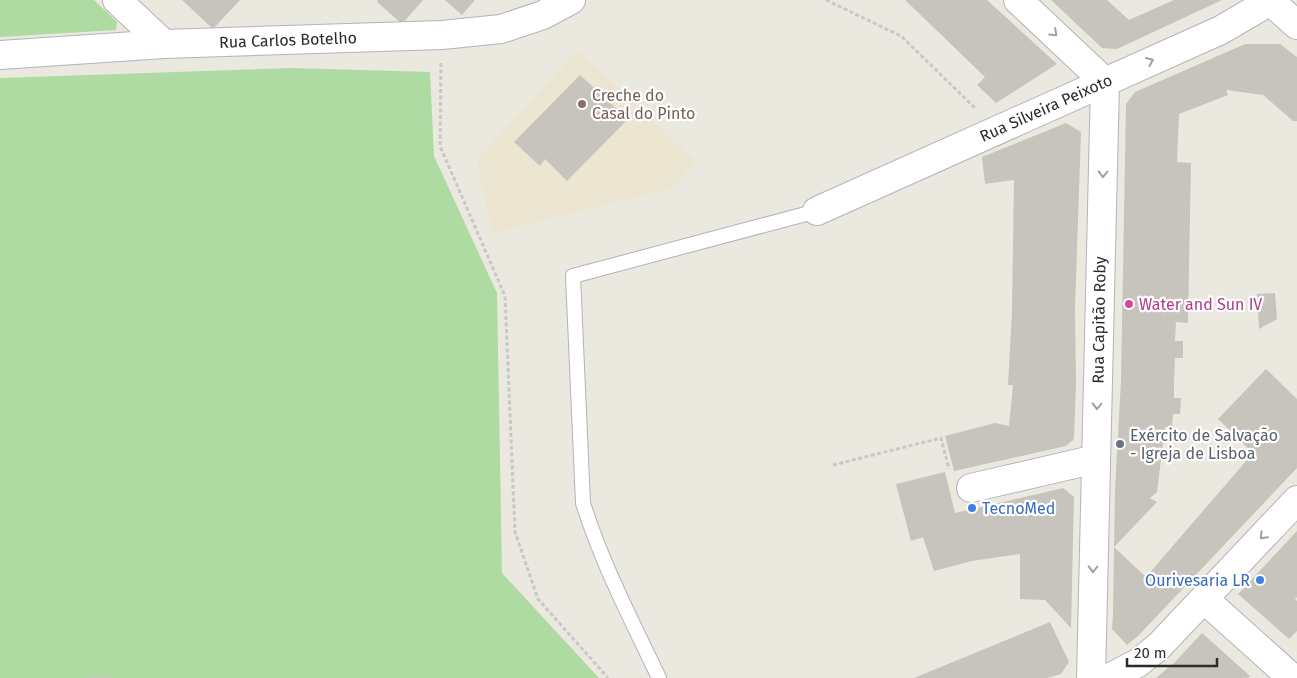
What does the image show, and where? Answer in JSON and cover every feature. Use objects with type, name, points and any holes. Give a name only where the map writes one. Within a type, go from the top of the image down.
[{"type":"street","points":[[117,0],[164,44]]},
{"type":"street","name":"Rua Carlos Botelho","points":[[0,54],[164,44],[442,35],[500,29],[542,15],[571,0]]},
{"type":"street","points":[[1018,0],[1105,82]]},
{"type":"street","points":[[1270,0],[1297,25]]},
{"type":"street","name":"Rua Silveira Peixoto","points":[[817,211],[1221,30],[1270,0]]},
{"type":"street","name":"Rua Capitão Roby","points":[[1091,678],[1105,82]]},
{"type":"street","points":[[971,488],[1096,459]]},
{"type":"street","points":[[1108,678],[1126,670],[1149,655],[1297,500]]},
{"type":"street","points":[[1204,599],[1292,678]]},
{"type":"lane","points":[[660,678],[612,578],[590,526],[583,503],[573,276],[817,211]]},
{"type":"path","points":[[826,0],[901,36],[997,130]]},
{"type":"path","points":[[442,35],[440,146],[505,296],[515,532],[538,599],[608,678]]},
{"type":"path","points":[[833,464],[941,438],[951,475],[971,488]]},
{"type":"path","points":[[88,678],[102,676],[111,678]]},
{"type":"shaded area","name":"Creche do Casal do Pinto","points":[[578,50],[696,162],[672,188],[492,233],[477,159]]},
{"type":"green space","points":[[0,0],[94,0],[117,22],[116,30],[0,37]]},
{"type":"green space","points":[[290,68],[430,72],[434,156],[497,293],[502,573],[599,678],[0,678],[0,78]]},
{"type":"building","points":[[182,0],[240,0],[213,29]]},
{"type":"building","points":[[378,0],[423,0],[402,24],[377,2]]},
{"type":"building","points":[[445,0],[475,0],[462,15]]},
{"type":"building","points":[[905,0],[987,0],[1057,64],[996,103],[977,85],[985,77]]},
{"type":"building","points":[[1051,0],[1107,0],[1129,20],[1174,0],[1222,0],[1117,49],[1102,48]]},
{"type":"building","points":[[1245,44],[1280,44],[1297,57],[1297,121],[1293,121],[1263,95],[1226,90],[1228,95],[1179,114],[1177,162],[1191,163],[1188,323],[1176,322],[1175,341],[1183,341],[1183,358],[1175,358],[1174,382],[1174,398],[1181,398],[1180,414],[1173,414],[1172,427],[1165,427],[1157,492],[1150,498],[1157,502],[1114,547],[1121,381],[1126,104],[1135,92]]},
{"type":"building","points":[[580,75],[628,119],[567,181],[545,159],[540,166],[514,142]]},
{"type":"building","points":[[1066,123],[1081,132],[1075,309],[1076,385],[1074,439],[1066,446],[954,471],[945,436],[995,423],[1009,426],[1013,385],[1008,385],[1012,311],[1014,180],[985,184],[982,157]]},
{"type":"building","points":[[1275,293],[1277,319],[1259,329],[1257,294]]},
{"type":"building","points":[[1266,369],[1297,399],[1297,468],[1139,635],[1127,645],[1112,629],[1114,547],[1146,577],[1253,453],[1218,419]]},
{"type":"building","points":[[945,472],[955,513],[1063,488],[1074,497],[1071,628],[1045,600],[1020,599],[1020,554],[972,561],[934,571],[923,537],[911,541],[896,484]]},
{"type":"building","points":[[1297,531],[1297,597],[1295,599],[1297,601],[1297,631],[1289,639],[1238,594]]},
{"type":"building","points":[[1050,622],[1069,662],[1061,674],[1047,678],[914,678]]},
{"type":"building","points":[[1202,633],[1250,676],[1248,678],[1156,678],[1175,662]]},
{"type":"place","name":"Creche do Casal do Pinto","points":[[582,104]]},
{"type":"place","name":"Water and Sun IV","points":[[1129,304]]},
{"type":"place","name":"Exército de Salvação - Igreja de Lisboa","points":[[1120,444]]},
{"type":"place","name":"TecnoMed","points":[[972,508]]},
{"type":"place","name":"Ourivesaria LR","points":[[1260,580]]}]
